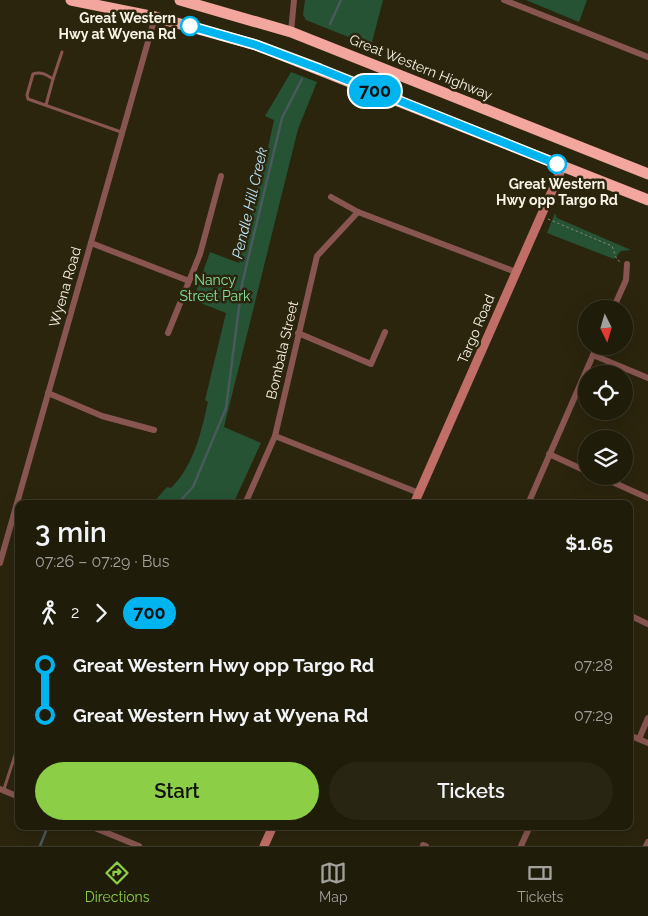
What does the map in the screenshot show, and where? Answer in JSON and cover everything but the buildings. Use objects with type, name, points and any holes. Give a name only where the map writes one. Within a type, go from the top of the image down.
[{"type":"highway","points":[[71,0],[155,17],[256,45],[648,200]]},
{"type":"highway","name":"Great Western Highway","points":[[180,0],[291,32],[648,174]]},
{"type":"street","points":[[291,32],[294,0]]},
{"type":"street","points":[[504,0],[513,1],[648,57]]},
{"type":"street","name":"Wyena Road","points":[[18,500],[155,17]]},
{"type":"street","name":"Targo Road","points":[[416,500],[562,166]]},
{"type":"street","points":[[168,333],[200,254],[221,176]]},
{"type":"street","points":[[332,197],[358,212],[516,272]]},
{"type":"street","name":"Bombala Street","points":[[246,500],[275,436],[317,256],[358,212]]},
{"type":"street","points":[[91,243],[189,281]]},
{"type":"street","points":[[617,300],[626,280],[627,264]]},
{"type":"street","points":[[298,333],[371,364],[384,332]]},
{"type":"street","points":[[530,500],[593,355],[648,378]]},
{"type":"street","points":[[48,393],[102,416],[154,430]]},
{"type":"street","points":[[275,436],[419,493]]},
{"type":"street","points":[[549,454],[578,467]]},
{"type":"street","points":[[619,485],[648,498]]},
{"type":"street","name":"Wyena Road","points":[[0,564],[15,511]]},
{"type":"street","points":[[633,617],[648,624]]},
{"type":"street","points":[[639,739],[648,718]]},
{"type":"street","points":[[633,737],[648,743]]},
{"type":"street","points":[[2,790],[15,795]]},
{"type":"street","points":[[104,830],[139,846]]},
{"type":"street","points":[[264,846],[271,830]]},
{"type":"street","points":[[521,846],[528,830]]},
{"type":"street","points":[[646,846],[648,842]]},
{"type":"lane","points":[[46,105],[62,52]]},
{"type":"lane","points":[[53,80],[39,72],[33,74],[26,95],[31,101],[122,132]]},
{"type":"lane","points":[[2,790],[15,754]]},
{"type":"path","points":[[540,216],[612,246],[617,260],[627,264]]},
{"type":"green space","points":[[305,0],[383,0],[371,46],[306,20],[303,15]]},
{"type":"green space","points":[[526,0],[587,0],[579,22]]},
{"type":"green space","name":"Nancy Street Park","points":[[291,72],[317,82],[298,129],[224,427],[261,443],[235,500],[156,500],[167,487],[171,488],[179,479],[196,448],[208,402],[205,400],[226,313],[193,300],[210,252],[239,263],[258,185],[260,185],[274,120],[265,116]]},
{"type":"green space","points":[[555,213],[557,218],[631,250],[621,251],[614,259],[547,233]]},
{"type":"waterway","name":"Pendle Hill Creek","points":[[330,24],[341,0]]},
{"type":"waterway","name":"Pendle Hill Creek","points":[[181,500],[193,487],[226,408],[242,284],[282,118],[302,79]]},
{"type":"waterway","points":[[40,846],[46,830]]},
{"type":"bus line","name":"700","points":[[190,26],[256,45],[320,69],[557,164]]},
{"type":"place","name":"Great Western Hwy at Wyena Rd","points":[[190,26]]},
{"type":"place","name":"Great Western Hwy opp Targo Rd","points":[[557,164]]}]
